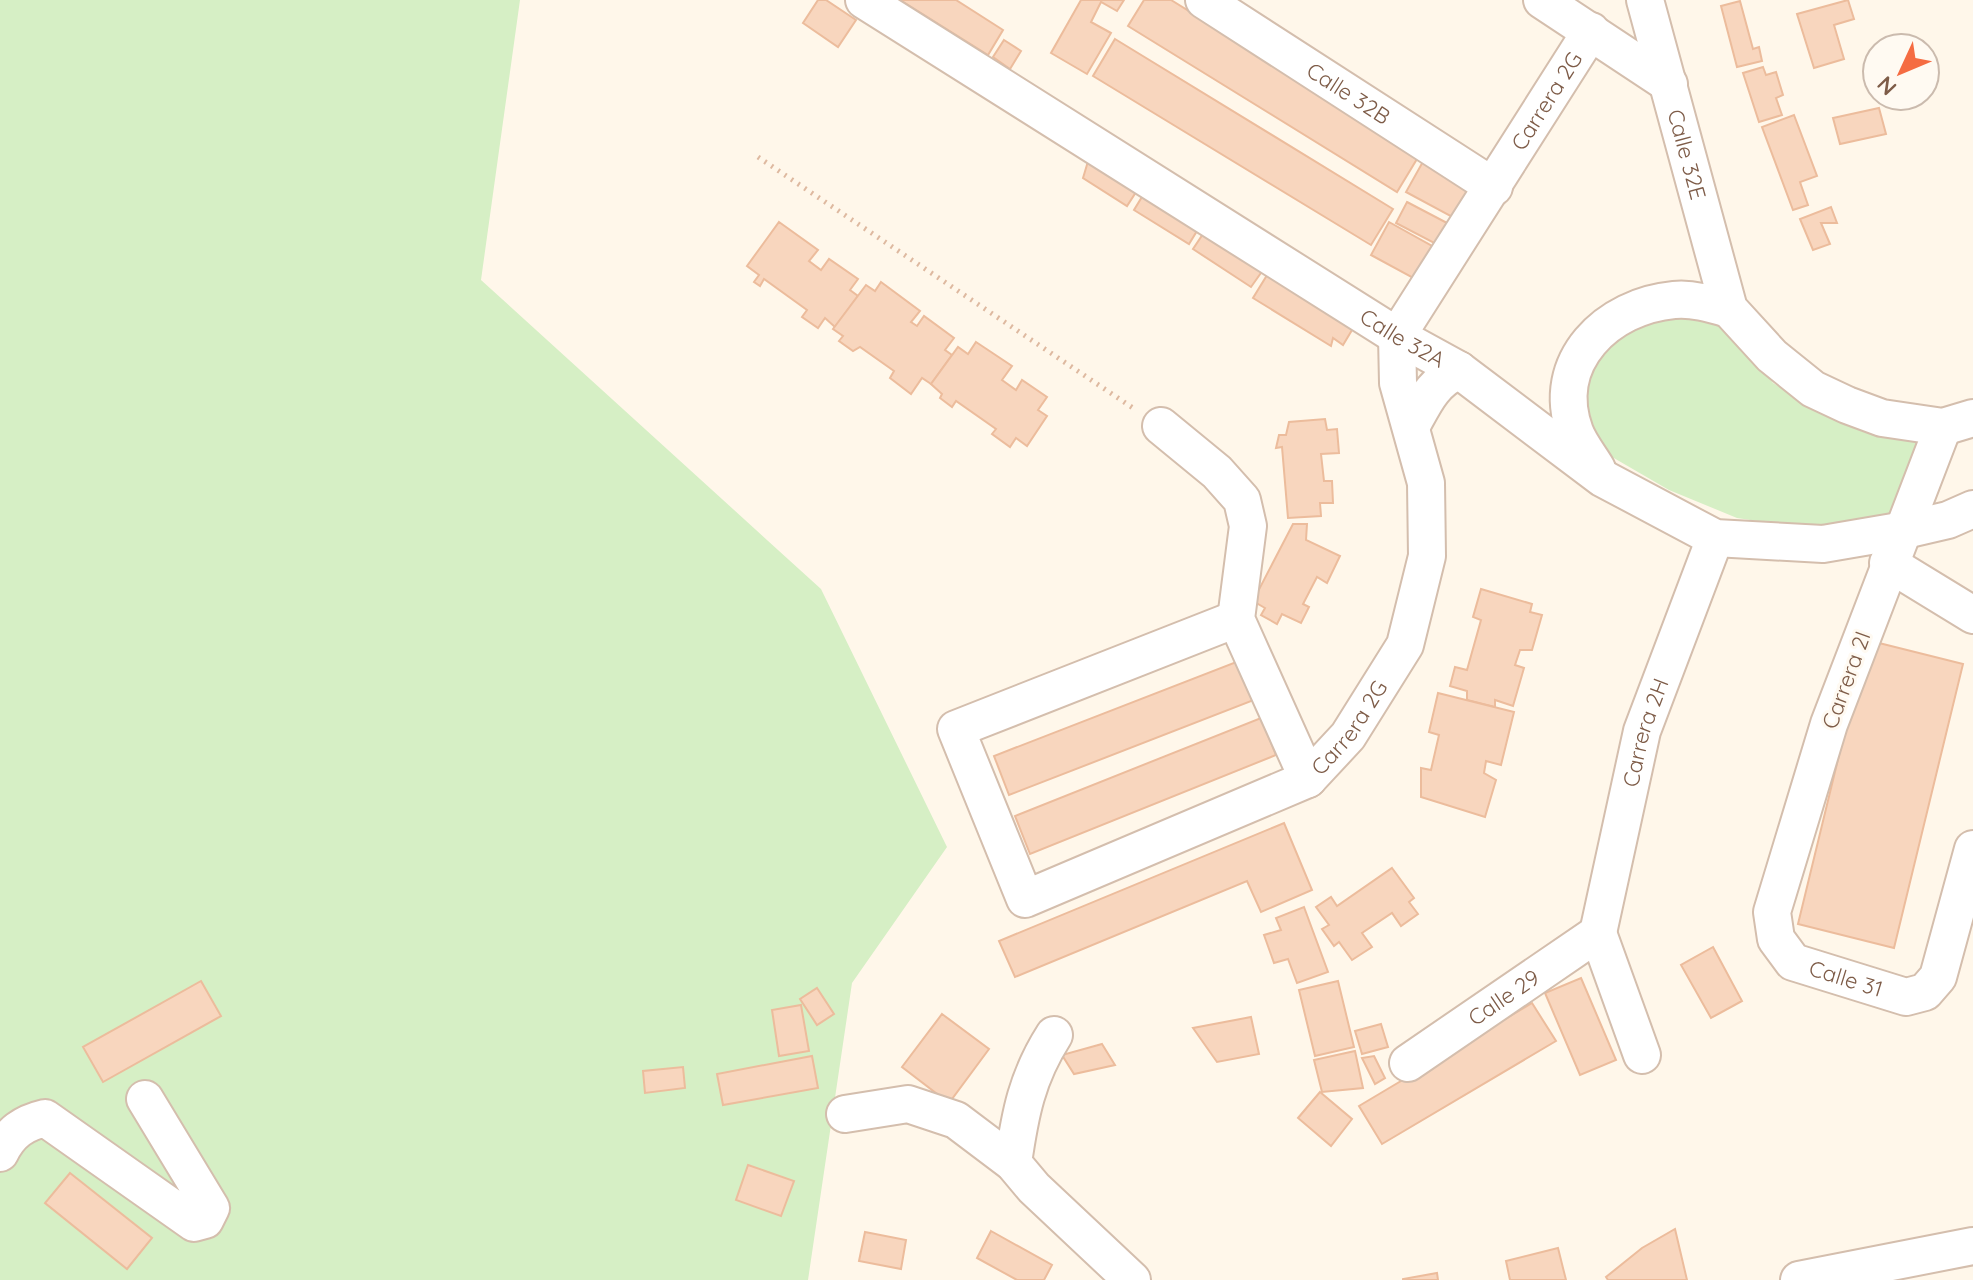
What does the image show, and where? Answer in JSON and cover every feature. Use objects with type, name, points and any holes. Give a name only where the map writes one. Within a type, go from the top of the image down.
[{"type":"street","name":"Calle 32A","points":[[864,0],[1397,336],[1459,370],[1602,478],[1715,538],[1823,544],[1948,520],[1973,509]]},
{"type":"street","name":"Calle 32B","points":[[1204,0],[1494,187]]},
{"type":"street","points":[[1542,0],[1669,84]]},
{"type":"street","name":"Calle 32E","points":[[1645,0],[1729,309]]},
{"type":"street","name":"Carrera 2G","points":[[1236,619],[956,729],[1025,899],[1308,779],[1348,736],[1405,645],[1427,556],[1426,483],[1398,383],[1397,336],[1591,31]]},
{"type":"street","points":[[1602,478],[1575,431],[1569,398],[1571,373],[1579,354],[1595,334],[1619,315],[1644,305],[1677,299],[1729,309],[1772,356],[1813,389],[1882,418],[1958,422]]},
{"type":"street","points":[[1412,425],[1429,393],[1441,379],[1459,370]]},
{"type":"street","name":"Carrera 2I","points":[[1776,939],[1772,912],[1829,724],[1888,563],[1958,422]]},
{"type":"street","points":[[1161,426],[1217,472],[1242,500],[1248,526],[1236,619],[1308,779]]},
{"type":"street","name":"Carrera 2H","points":[[1598,933],[1642,731],[1715,538]]},
{"type":"street","points":[[1888,563],[1973,615]]},
{"type":"street","name":"Calle 31","points":[[1776,939],[1793,962],[1906,997],[1925,992],[1938,977],[1973,849]]},
{"type":"street","points":[[1598,933],[1642,1055]]},
{"type":"street","name":"Calle 29","points":[[1408,1063],[1598,933]]},
{"type":"street","points":[[1013,1163],[1021,1111],[1034,1066],[1054,1035]]},
{"type":"street","points":[[0,1153],[6,1140],[25,1123],[45,1118],[194,1223],[205,1220],[211,1208],[145,1099]]},
{"type":"street","points":[[845,1114],[908,1104],[956,1120],[1013,1163],[1034,1188],[1132,1280]]},
{"type":"street","points":[[1799,1280],[1973,1246]]},
{"type":"path","points":[[758,157],[1161,426]]},
{"type":"green space","points":[[0,0],[520,0],[481,280],[821,589],[947,847],[852,983],[808,1280],[0,1280]]},
{"type":"green space","points":[[1654,314],[1708,316],[1738,335],[1773,383],[1828,417],[1932,446],[1898,525],[1818,530],[1737,518],[1669,490],[1600,450],[1581,415],[1594,348]]},
{"type":"building","points":[[818,0],[826,0],[856,20],[838,47],[803,23]]},
{"type":"building","points":[[900,0],[956,0],[1003,30],[988,55]]},
{"type":"building","points":[[1081,0],[1124,0],[1117,11],[1101,2],[1091,22],[1111,33],[1087,74],[1051,53]]},
{"type":"building","points":[[1144,0],[1171,0],[1420,154],[1397,192],[1128,26]]},
{"type":"building","points":[[1848,0],[1854,19],[1834,25],[1844,59],[1814,68],[1797,14]]},
{"type":"building","points":[[1740,1],[1753,49],[1759,47],[1762,61],[1737,67],[1721,6]]},
{"type":"building","points":[[1115,39],[1393,209],[1371,245],[1093,76]]},
{"type":"building","points":[[1004,40],[1021,51],[1010,69],[993,57]]},
{"type":"building","points":[[1763,67],[1766,75],[1776,72],[1783,95],[1776,98],[1782,115],[1759,122],[1743,73]]},
{"type":"building","points":[[1861,112],[1880,112],[1886,134],[1840,144],[1833,118]]},
{"type":"building","points":[[1794,115],[1817,176],[1800,182],[1808,205],[1793,210],[1762,127]]},
{"type":"building","points":[[1089,158],[1138,189],[1127,206],[1083,178]]},
{"type":"building","points":[[1425,158],[1474,185],[1456,219],[1406,192]]},
{"type":"building","points":[[1145,192],[1200,226],[1189,244],[1134,210]]},
{"type":"building","points":[[1407,202],[1449,224],[1438,245],[1396,223]]},
{"type":"building","points":[[1831,207],[1837,223],[1821,223],[1830,244],[1813,250],[1800,219]]},
{"type":"building","points":[[779,222],[818,250],[809,261],[821,270],[829,259],[858,279],[850,290],[858,296],[835,327],[825,318],[818,328],[802,317],[807,310],[764,279],[760,286],[754,282],[759,275],[747,266]]},
{"type":"building","points":[[1389,222],[1432,246],[1415,279],[1371,255]]},
{"type":"building","points":[[1205,231],[1263,270],[1251,287],[1193,249]]},
{"type":"building","points":[[1269,272],[1355,325],[1343,345],[1333,338],[1331,346],[1253,298]]},
{"type":"building","points":[[881,282],[920,311],[911,322],[917,326],[924,316],[954,338],[945,350],[952,355],[931,384],[922,378],[911,394],[890,378],[894,371],[860,347],[853,351],[839,341],[843,336],[833,329],[866,285],[875,291]]},
{"type":"building","points":[[976,342],[1012,366],[1002,380],[1016,390],[1022,380],[1047,397],[1038,410],[1047,416],[1027,446],[1016,438],[1010,447],[992,434],[996,429],[956,401],[952,407],[940,398],[942,394],[931,384],[958,347],[968,354]]},
{"type":"building","points":[[1325,419],[1327,430],[1337,429],[1339,453],[1321,454],[1324,481],[1332,481],[1333,503],[1320,503],[1321,516],[1288,518],[1282,447],[1276,448],[1279,435],[1286,435],[1289,422]]},
{"type":"building","points":[[1293,524],[1307,524],[1306,540],[1340,556],[1327,583],[1317,577],[1303,604],[1309,607],[1301,623],[1282,614],[1277,624],[1261,615],[1265,608],[1253,601]]},
{"type":"building","points":[[1481,589],[1532,604],[1530,612],[1542,615],[1532,650],[1520,650],[1515,665],[1524,668],[1513,706],[1495,700],[1495,707],[1467,700],[1467,691],[1450,686],[1455,667],[1467,670],[1481,620],[1473,617]]},
{"type":"building","points":[[1867,640],[1963,664],[1894,948],[1798,924]]},
{"type":"building","points":[[1244,659],[1259,698],[1009,795],[994,756]]},
{"type":"building","points":[[1438,693],[1514,712],[1501,765],[1486,761],[1484,773],[1496,780],[1485,817],[1421,797],[1421,768],[1431,770],[1439,735],[1429,732]]},
{"type":"building","points":[[1261,718],[1276,755],[1030,854],[1015,816]]},
{"type":"building","points":[[1284,823],[1312,890],[1261,912],[1247,881],[1015,977],[999,941]]},
{"type":"building","points":[[1392,868],[1414,898],[1409,902],[1418,914],[1401,926],[1392,913],[1362,933],[1372,947],[1352,960],[1339,942],[1334,946],[1322,929],[1329,925],[1316,907],[1331,897],[1337,906]]},
{"type":"building","points":[[1304,907],[1328,972],[1297,983],[1288,959],[1274,963],[1264,935],[1281,930],[1276,918]]},
{"type":"building","points":[[1713,947],[1742,1001],[1711,1018],[1681,965]]},
{"type":"building","points":[[1581,978],[1616,1060],[1580,1075],[1545,993]]},
{"type":"building","points":[[201,981],[221,1016],[103,1082],[83,1047]]},
{"type":"building","points":[[1338,981],[1354,1047],[1315,1056],[1299,990]]},
{"type":"building","points":[[817,988],[834,1014],[817,1025],[800,999]]},
{"type":"building","points":[[1532,1003],[1556,1041],[1382,1144],[1359,1106]]},
{"type":"building","points":[[801,1005],[809,1051],[779,1056],[772,1010]]},
{"type":"building","points":[[942,1014],[989,1049],[949,1103],[902,1067]]},
{"type":"building","points":[[1251,1017],[1259,1054],[1217,1062],[1193,1028]]},
{"type":"building","points":[[1381,1024],[1388,1047],[1362,1054],[1355,1031]]},
{"type":"building","points":[[1102,1044],[1115,1065],[1074,1074],[1062,1055]]},
{"type":"building","points":[[1355,1051],[1363,1088],[1322,1092],[1314,1060]]},
{"type":"building","points":[[812,1056],[818,1088],[723,1105],[717,1074]]},
{"type":"building","points":[[1374,1056],[1385,1078],[1375,1084],[1362,1058]]},
{"type":"building","points":[[683,1067],[685,1088],[645,1093],[643,1071]]},
{"type":"building","points":[[1320,1092],[1352,1119],[1331,1146],[1298,1118]]},
{"type":"building","points":[[748,1165],[794,1181],[781,1216],[736,1200]]},
{"type":"building","points":[[70,1173],[152,1238],[127,1269],[45,1203]]},
{"type":"building","points":[[1675,1229],[1687,1280],[1608,1280],[1606,1277],[1642,1248]]},
{"type":"building","points":[[991,1231],[1052,1265],[1044,1280],[1017,1280],[977,1258]]},
{"type":"building","points":[[865,1232],[906,1240],[901,1269],[859,1261]]},
{"type":"building","points":[[1558,1248],[1566,1280],[1510,1280],[1506,1261]]},
{"type":"building","points":[[1437,1273],[1438,1280],[1403,1280],[1403,1279]]}]
